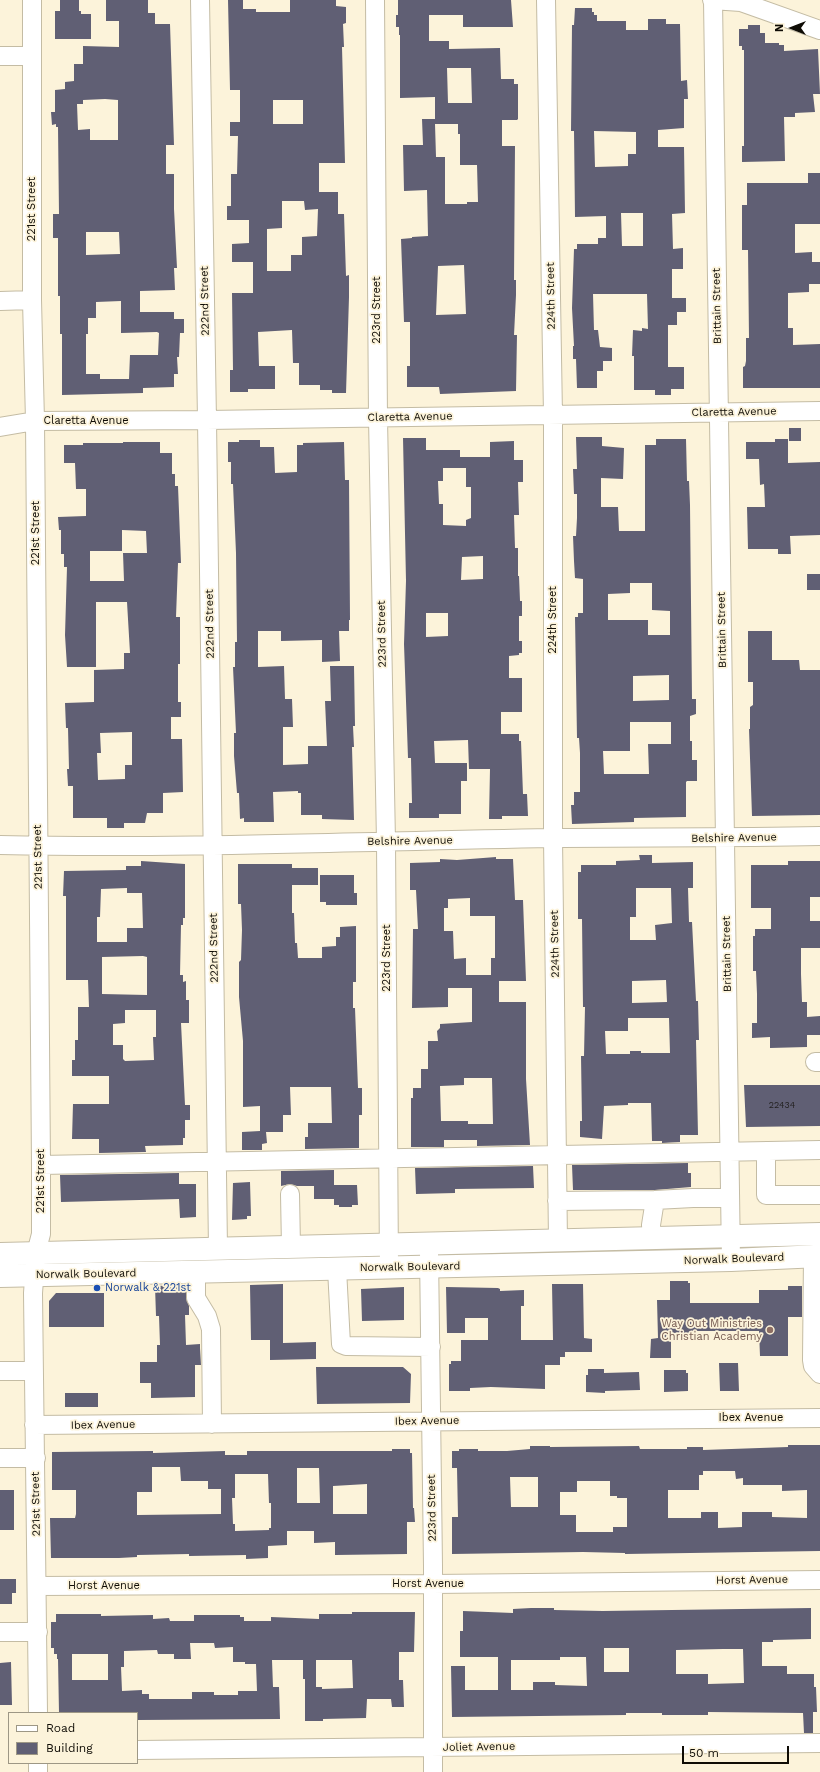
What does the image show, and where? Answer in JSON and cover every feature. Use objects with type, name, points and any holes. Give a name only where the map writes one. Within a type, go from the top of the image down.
[{"type":"main road","name":"Norwalk Boulevard","points":[[0,1254],[820,1234]]},
{"type":"main road","name":"Norwalk Boulevard","points":[[0,1276],[731,1260],[816,1256]]},
{"type":"street","name":"221st Street","points":[[32,0],[32,300],[35,421],[41,1165],[41,1234],[36,1253],[33,1275],[38,1712]]},
{"type":"street","name":"222nd Street","points":[[200,0],[218,1249]]},
{"type":"street","name":"223rd Street","points":[[375,0],[378,418],[386,842],[389,1267]]},
{"type":"street","name":"224th Street","points":[[546,0],[553,415],[554,838],[558,1241]]},
{"type":"street","points":[[712,0],[741,2],[820,30]]},
{"type":"street","name":"Brittain Street","points":[[712,0],[726,838],[731,1260]]},
{"type":"street","points":[[0,56],[32,56]]},
{"type":"street","points":[[0,300],[32,300]]},
{"type":"street","name":"Claretta Avenue","points":[[0,427],[35,421],[378,418],[820,411]]},
{"type":"street","name":"Belshire Avenue","points":[[0,845],[213,845],[554,838],[726,838],[820,836]]},
{"type":"street","points":[[41,1165],[820,1150]]},
{"type":"street","points":[[766,1151],[766,1195],[820,1195]]},
{"type":"street","points":[[290,1194],[291,1247]]},
{"type":"street","points":[[557,1201],[730,1198]]},
{"type":"street","points":[[652,1239],[651,1226],[655,1200]]},
{"type":"street","name":"223rd Street","points":[[428,1244],[432,1421],[433,1772]]},
{"type":"street","points":[[816,1256],[812,1360],[813,1366],[820,1374]]},
{"type":"street","points":[[337,1269],[341,1344],[346,1346],[430,1347]]},
{"type":"street","points":[[196,1272],[196,1298],[207,1316],[211,1329],[212,1424]]},
{"type":"street","points":[[0,1371],[33,1371]]},
{"type":"street","name":"Ibex Avenue","points":[[34,1425],[820,1418]]},
{"type":"street","points":[[0,1458],[36,1458]]},
{"type":"street","name":"Horst Avenue","points":[[37,1586],[820,1580]]},
{"type":"street","points":[[0,1632],[38,1632]]},
{"type":"street","name":"Joliet Avenue","points":[[138,1750],[820,1743]]},
{"type":"building","points":[[60,0],[79,0],[79,11],[81,11],[81,14],[91,14],[91,39],[55,39],[55,11],[60,11]]},
{"type":"building","points":[[106,0],[148,0],[148,13],[155,13],[155,24],[170,24],[174,145],[166,145],[166,174],[174,174],[177,268],[174,268],[175,290],[140,291],[140,312],[174,312],[174,319],[184,319],[184,333],[180,333],[179,357],[177,357],[178,374],[174,374],[174,387],[143,388],[143,393],[62,395],[62,334],[60,334],[60,296],[58,296],[58,238],[53,238],[53,214],[59,214],[58,127],[56,127],[56,124],[52,125],[51,112],[55,112],[55,90],[65,89],[65,82],[74,81],[74,64],[83,64],[83,46],[119,47],[119,21],[106,21]],"holes":[[[83,100],[118,100],[118,140],[90,140],[90,129],[78,130],[77,104],[83,104]],[[86,232],[119,232],[120,254],[86,255]],[[121,301],[121,333],[159,333],[158,355],[130,355],[129,379],[100,379],[100,374],[86,374],[86,334],[88,334],[88,318],[96,318],[96,302]]]},
{"type":"building","points":[[228,0],[243,0],[243,9],[256,9],[256,12],[290,12],[290,0],[336,0],[336,6],[346,7],[346,23],[343,24],[344,47],[342,47],[345,163],[319,163],[319,192],[338,192],[338,214],[344,214],[346,276],[349,275],[346,393],[332,393],[332,390],[320,390],[320,385],[299,385],[299,363],[293,363],[292,330],[258,332],[259,366],[275,366],[275,389],[248,389],[248,392],[230,392],[230,370],[233,370],[232,293],[253,293],[253,262],[232,262],[232,244],[249,243],[249,220],[227,220],[227,206],[231,206],[231,174],[237,174],[238,136],[230,136],[230,122],[240,122],[240,90],[230,90]],"holes":[[[273,100],[303,100],[303,124],[273,124]],[[282,201],[304,201],[305,210],[318,209],[317,236],[302,237],[302,255],[291,255],[291,271],[267,271],[267,229],[282,228]]]},
{"type":"building","points":[[398,0],[511,0],[513,27],[463,27],[463,15],[429,15],[429,41],[449,41],[449,49],[500,48],[501,79],[514,79],[514,84],[518,84],[518,119],[502,120],[502,146],[515,146],[514,280],[516,280],[516,295],[514,335],[517,335],[516,391],[440,394],[439,387],[407,387],[407,366],[410,366],[410,322],[404,322],[401,239],[428,236],[427,190],[404,191],[403,145],[423,145],[422,119],[435,119],[435,97],[400,98],[400,35],[399,27],[396,27],[396,15],[398,15]],"holes":[[[447,68],[471,68],[472,103],[448,103]],[[435,124],[458,124],[458,134],[460,134],[460,165],[477,165],[478,202],[467,202],[467,204],[445,204],[445,157],[436,157]],[[464,265],[466,314],[436,315],[438,266]]]},
{"type":"building","points":[[575,8],[592,8],[594,15],[597,15],[597,21],[626,21],[626,30],[648,30],[648,19],[666,19],[666,24],[680,24],[681,81],[687,80],[688,99],[684,99],[684,128],[658,130],[658,147],[684,147],[685,213],[672,214],[673,249],[683,248],[683,269],[672,269],[672,298],[686,298],[686,312],[677,312],[677,325],[668,325],[668,367],[684,367],[684,389],[671,389],[671,395],[655,395],[655,390],[634,390],[634,356],[632,356],[633,330],[642,331],[642,328],[648,329],[647,294],[593,294],[594,330],[598,330],[600,347],[612,348],[612,361],[603,361],[603,371],[597,371],[597,388],[577,388],[576,359],[573,359],[574,346],[572,308],[574,249],[577,249],[577,244],[598,244],[598,238],[606,238],[606,216],[575,217],[574,131],[571,131],[572,25],[574,25]],"holes":[[[594,131],[636,132],[636,154],[628,154],[628,166],[595,167]],[[621,213],[643,213],[643,246],[622,246]]]},
{"type":"building","points":[[748,25],[760,25],[760,33],[765,33],[765,43],[779,43],[779,45],[784,45],[784,51],[818,49],[820,94],[813,94],[815,112],[795,113],[795,117],[784,117],[785,161],[742,162],[742,146],[744,146],[744,50],[742,50],[742,46],[739,46],[739,29],[748,29]]},
{"type":"building","points":[[808,173],[820,173],[820,224],[795,224],[795,253],[812,252],[812,262],[820,262],[820,284],[809,284],[809,292],[788,293],[788,328],[793,328],[793,345],[820,344],[820,388],[743,388],[743,367],[745,366],[746,361],[746,338],[749,338],[748,250],[742,250],[742,205],[747,205],[747,183],[808,183]]},
{"type":"building","points":[[789,428],[801,428],[801,441],[789,441]]},
{"type":"building","points":[[576,437],[602,437],[602,446],[624,448],[623,479],[601,478],[601,507],[618,507],[619,531],[645,531],[645,445],[656,445],[656,439],[686,439],[687,481],[689,481],[690,505],[692,699],[696,699],[696,714],[690,716],[690,741],[692,741],[692,760],[697,760],[697,781],[686,782],[686,817],[634,818],[634,822],[572,824],[571,805],[574,805],[574,792],[580,792],[580,753],[579,738],[577,738],[575,617],[578,617],[578,613],[583,613],[583,579],[575,578],[574,561],[573,536],[576,536],[577,494],[574,494],[573,469],[577,469]],"holes":[[[630,583],[652,583],[652,610],[670,611],[670,635],[648,635],[648,620],[608,620],[608,594],[630,593]],[[669,675],[669,700],[633,701],[633,676]],[[630,722],[671,722],[671,744],[648,744],[649,774],[604,774],[603,751],[630,751]]]},
{"type":"building","points":[[403,438],[426,438],[426,450],[460,450],[460,457],[490,457],[490,442],[514,441],[514,460],[523,460],[523,482],[518,482],[519,515],[514,515],[515,548],[518,548],[518,576],[520,601],[522,601],[522,616],[519,616],[519,641],[522,641],[522,653],[519,653],[519,655],[509,656],[509,678],[522,678],[522,712],[501,712],[501,734],[519,734],[519,741],[521,741],[523,794],[527,794],[528,816],[502,816],[502,819],[489,819],[490,769],[469,769],[468,740],[434,741],[435,763],[467,763],[467,781],[461,781],[461,814],[439,814],[439,818],[409,818],[409,803],[412,803],[411,758],[408,758],[404,644],[406,581]],"holes":[[[443,468],[466,468],[466,487],[471,487],[471,518],[466,520],[466,526],[443,525],[443,504],[439,504],[438,481],[443,481]],[[483,556],[483,579],[461,580],[462,557]],[[426,613],[448,613],[448,636],[426,637]]]},
{"type":"building","points":[[775,439],[788,439],[788,463],[820,462],[820,535],[790,536],[791,554],[778,554],[778,549],[748,549],[747,507],[765,507],[764,484],[760,485],[759,459],[746,459],[746,442],[775,442]]},
{"type":"building","points":[[239,440],[260,440],[260,447],[274,447],[275,473],[297,472],[297,445],[303,445],[303,443],[344,442],[345,480],[349,480],[350,620],[349,631],[339,631],[340,661],[322,662],[322,640],[281,641],[281,631],[258,631],[258,667],[284,666],[285,699],[292,699],[293,727],[283,727],[283,765],[308,764],[308,746],[327,746],[325,701],[331,701],[330,666],[354,666],[355,726],[353,726],[354,747],[352,747],[354,820],[322,819],[322,815],[301,815],[301,793],[298,793],[298,791],[273,792],[274,822],[244,822],[244,818],[240,819],[239,793],[237,793],[234,756],[234,733],[236,733],[233,667],[235,667],[235,642],[237,642],[236,553],[233,484],[231,484],[231,462],[228,462],[228,442],[239,442]]},
{"type":"building","points":[[160,442],[160,453],[172,453],[172,474],[175,474],[175,486],[178,486],[181,563],[178,563],[176,617],[180,617],[178,702],[181,702],[181,717],[171,717],[171,739],[182,739],[183,792],[163,793],[163,813],[147,813],[145,823],[124,823],[124,828],[107,828],[107,818],[73,818],[73,786],[68,786],[68,728],[66,728],[65,703],[94,702],[94,670],[124,669],[124,653],[130,653],[127,602],[96,602],[96,667],[67,667],[65,635],[67,567],[64,567],[64,554],[61,554],[61,530],[59,530],[58,517],[86,516],[86,489],[76,489],[75,463],[64,463],[64,445],[83,445],[83,443]],"holes":[[[122,530],[146,531],[147,553],[123,553],[124,581],[90,581],[90,551],[122,551]],[[132,732],[132,765],[125,765],[125,779],[98,780],[97,753],[101,753],[100,733]]]},
{"type":"building","points":[[807,574],[820,574],[820,590],[807,590]]},
{"type":"building","points":[[748,631],[772,631],[772,660],[799,660],[800,670],[820,670],[820,815],[752,816],[749,729],[750,707],[753,705],[753,682],[748,682]]},
{"type":"building","points":[[639,855],[652,855],[652,863],[693,862],[693,888],[688,888],[689,922],[692,922],[696,1001],[698,1001],[699,1040],[696,1040],[698,1135],[680,1135],[680,1142],[662,1143],[662,1141],[652,1141],[651,1103],[628,1103],[628,1105],[604,1106],[602,1139],[580,1137],[580,1121],[582,1121],[581,1056],[584,1056],[585,1007],[583,1007],[582,919],[578,919],[578,872],[581,872],[581,865],[616,865],[616,861],[640,860]],"holes":[[[636,888],[671,888],[672,923],[655,925],[656,940],[630,940],[630,917],[636,917]],[[666,980],[667,1002],[632,1003],[632,981]],[[628,1018],[669,1018],[670,1053],[641,1053],[641,1051],[630,1051],[630,1054],[606,1054],[605,1031],[628,1031]]]},
{"type":"building","points":[[496,857],[496,859],[513,859],[515,900],[523,900],[526,981],[499,981],[499,1002],[526,1002],[526,1079],[530,1145],[477,1146],[477,1140],[444,1140],[444,1147],[411,1147],[411,1098],[413,1098],[413,1088],[421,1088],[421,1069],[428,1069],[428,1041],[438,1041],[437,1031],[440,1028],[440,1024],[472,1022],[472,988],[448,988],[448,1007],[412,1008],[413,929],[418,929],[416,890],[410,890],[410,863],[440,862],[440,859],[457,860]],"holes":[[[470,898],[470,916],[495,916],[495,958],[491,958],[491,975],[466,975],[466,958],[454,959],[453,931],[444,931],[444,908],[448,908],[448,899]],[[464,1078],[492,1078],[493,1124],[468,1124],[468,1121],[441,1121],[440,1086],[464,1085]]]},
{"type":"building","points":[[141,861],[185,864],[185,918],[183,918],[183,925],[181,925],[180,975],[183,975],[183,982],[186,981],[186,1000],[189,1000],[189,1023],[181,1023],[185,1105],[190,1105],[190,1120],[185,1120],[185,1138],[183,1138],[183,1145],[145,1146],[146,1152],[99,1153],[99,1139],[72,1139],[73,1104],[109,1104],[109,1076],[72,1076],[72,1060],[75,1060],[75,1040],[78,1040],[78,1007],[89,1007],[88,980],[66,980],[66,896],[63,896],[64,871],[126,870],[126,866],[141,866]],"holes":[[[127,888],[127,893],[142,893],[143,928],[127,928],[127,942],[97,942],[97,917],[100,917],[101,889]],[[102,957],[147,957],[147,995],[102,994]],[[125,1010],[156,1010],[156,1037],[153,1037],[154,1060],[125,1061],[123,1059],[123,1045],[113,1045],[113,1024],[125,1023]]]},
{"type":"building","points":[[788,861],[820,861],[820,897],[810,897],[810,921],[820,921],[820,948],[801,948],[801,974],[802,1002],[807,1002],[807,1017],[820,1016],[820,1035],[807,1035],[807,1047],[770,1048],[770,1037],[752,1038],[752,1023],[757,1023],[756,971],[753,971],[753,936],[755,936],[755,929],[771,929],[771,908],[751,908],[751,865],[788,865]]},
{"type":"building","points":[[238,864],[292,864],[292,868],[318,868],[318,885],[292,885],[292,913],[294,913],[295,943],[297,943],[298,958],[322,958],[322,947],[336,946],[336,937],[340,937],[340,927],[356,926],[356,982],[353,982],[353,1008],[355,1008],[358,1088],[362,1088],[362,1115],[359,1115],[359,1148],[305,1149],[305,1137],[308,1137],[308,1123],[332,1123],[331,1087],[290,1087],[291,1115],[283,1115],[283,1132],[266,1132],[267,1143],[262,1144],[262,1150],[242,1150],[242,1132],[260,1131],[260,1106],[243,1107],[243,1041],[239,997],[239,962],[241,960],[242,930],[241,904],[238,904]]},
{"type":"building","points":[[320,875],[354,875],[354,893],[357,893],[357,905],[326,905],[326,902],[320,902]]},
{"type":"building","points":[[744,1085],[820,1085],[820,1126],[746,1127]]},
{"type":"building","points":[[688,1163],[688,1173],[691,1173],[691,1187],[655,1190],[573,1190],[572,1165]]},
{"type":"building","points":[[533,1166],[534,1188],[455,1189],[455,1193],[416,1194],[415,1168]]},
{"type":"building","points":[[334,1170],[334,1185],[357,1185],[358,1205],[352,1205],[352,1207],[339,1207],[339,1205],[334,1205],[334,1199],[314,1199],[314,1186],[297,1186],[290,1184],[281,1186],[281,1171]]},
{"type":"building","points":[[179,1173],[179,1184],[196,1184],[196,1217],[180,1218],[179,1199],[61,1202],[60,1175]]},
{"type":"building","points":[[250,1182],[251,1216],[247,1216],[247,1219],[232,1220],[233,1183]]},
{"type":"building","points":[[670,1281],[688,1281],[688,1283],[690,1283],[690,1303],[759,1303],[759,1290],[788,1290],[788,1286],[802,1286],[802,1317],[788,1317],[788,1356],[760,1356],[759,1331],[690,1331],[690,1333],[671,1333],[671,1358],[650,1358],[651,1339],[658,1338],[657,1300],[670,1300]]},
{"type":"building","points":[[283,1284],[283,1343],[316,1342],[316,1359],[270,1360],[270,1340],[251,1340],[250,1285]]},
{"type":"building","points":[[552,1284],[583,1284],[584,1338],[592,1339],[592,1352],[565,1352],[565,1357],[560,1357],[560,1365],[545,1365],[545,1389],[491,1387],[470,1388],[470,1391],[449,1391],[449,1364],[451,1364],[451,1361],[461,1361],[461,1340],[488,1340],[488,1318],[465,1318],[465,1333],[447,1333],[446,1287],[498,1288],[500,1291],[524,1290],[524,1306],[521,1306],[521,1340],[553,1340]]},
{"type":"building","points":[[186,1285],[186,1298],[189,1306],[189,1315],[185,1315],[186,1345],[200,1344],[201,1365],[195,1365],[195,1397],[151,1398],[151,1383],[140,1383],[140,1362],[157,1362],[157,1345],[160,1345],[159,1316],[156,1316],[155,1286]]},
{"type":"building","points":[[404,1287],[404,1320],[362,1321],[361,1289]]},
{"type":"building","points":[[56,1293],[104,1293],[104,1327],[49,1327],[49,1301]]},
{"type":"building","points":[[719,1363],[738,1363],[739,1391],[720,1391]]},
{"type":"building","points":[[316,1367],[403,1367],[411,1374],[410,1403],[317,1404]]},
{"type":"building","points":[[588,1369],[604,1369],[604,1373],[639,1372],[640,1390],[605,1391],[605,1393],[586,1392],[586,1375],[588,1375]]},
{"type":"building","points":[[664,1370],[686,1370],[686,1373],[688,1373],[688,1391],[664,1392]]},
{"type":"building","points":[[65,1393],[98,1393],[98,1407],[65,1407]]},
{"type":"building","points":[[788,1445],[820,1445],[820,1551],[625,1554],[583,1552],[452,1554],[452,1517],[458,1517],[457,1468],[452,1468],[452,1451],[459,1451],[459,1449],[478,1449],[478,1451],[507,1451],[530,1449],[530,1446],[639,1446],[640,1449],[687,1449],[687,1447],[703,1447],[703,1450],[788,1447]],"holes":[[[703,1471],[735,1471],[736,1479],[743,1478],[743,1485],[782,1485],[782,1491],[807,1490],[807,1518],[772,1517],[772,1512],[742,1512],[742,1527],[718,1528],[718,1512],[701,1512],[701,1518],[668,1518],[668,1490],[699,1490],[699,1475],[703,1475]],[[510,1477],[538,1477],[538,1507],[511,1507]],[[577,1481],[610,1481],[610,1496],[627,1498],[627,1527],[613,1527],[613,1532],[576,1532],[576,1515],[560,1515],[560,1492],[577,1492]]]},
{"type":"building","points":[[392,1449],[410,1449],[410,1453],[412,1453],[413,1508],[415,1522],[407,1522],[407,1554],[335,1555],[335,1542],[314,1543],[314,1531],[287,1531],[287,1545],[268,1546],[268,1558],[246,1559],[246,1555],[189,1556],[189,1554],[137,1555],[137,1557],[119,1558],[51,1558],[50,1518],[75,1518],[76,1514],[76,1490],[52,1490],[52,1452],[153,1451],[153,1453],[225,1451],[225,1455],[247,1455],[247,1451],[392,1451]],"holes":[[[152,1467],[180,1467],[181,1481],[208,1481],[208,1489],[221,1489],[221,1514],[137,1515],[137,1492],[152,1492]],[[297,1468],[319,1468],[320,1503],[297,1503]],[[235,1474],[268,1474],[269,1503],[271,1503],[271,1528],[269,1528],[269,1530],[235,1531],[235,1524],[233,1524],[232,1498],[235,1498]],[[367,1484],[367,1514],[333,1514],[333,1486]]]},
{"type":"building","points":[[0,1490],[14,1490],[14,1530],[0,1530]]},
{"type":"building","points":[[0,1579],[16,1579],[16,1593],[12,1593],[12,1604],[0,1604]]},
{"type":"building","points":[[554,1608],[554,1610],[603,1611],[811,1608],[811,1639],[773,1640],[773,1642],[762,1642],[762,1666],[787,1666],[787,1674],[814,1674],[817,1712],[813,1712],[813,1733],[804,1733],[803,1713],[708,1712],[708,1715],[626,1713],[626,1715],[452,1717],[451,1666],[465,1666],[465,1690],[498,1690],[498,1657],[460,1657],[460,1631],[463,1631],[463,1611],[513,1613],[513,1609]],"holes":[[[604,1648],[629,1648],[629,1672],[604,1672]],[[743,1649],[744,1683],[708,1684],[708,1674],[676,1674],[676,1650]],[[560,1657],[586,1657],[587,1686],[555,1685],[555,1682],[533,1682],[533,1690],[511,1690],[511,1660],[560,1660]]]},
{"type":"building","points":[[352,1612],[415,1612],[414,1652],[399,1652],[399,1680],[403,1680],[404,1707],[392,1707],[391,1699],[367,1699],[366,1718],[305,1721],[305,1679],[303,1679],[303,1660],[272,1660],[273,1687],[279,1687],[280,1719],[138,1720],[138,1712],[59,1712],[58,1659],[57,1654],[54,1654],[54,1648],[51,1648],[51,1622],[56,1622],[56,1614],[101,1614],[101,1616],[153,1615],[153,1619],[169,1618],[170,1621],[194,1621],[194,1615],[240,1615],[240,1617],[244,1617],[244,1621],[271,1621],[271,1617],[319,1619],[319,1614],[352,1614]],"holes":[[[190,1643],[214,1643],[215,1648],[233,1647],[233,1662],[256,1664],[257,1691],[238,1691],[238,1695],[214,1695],[214,1692],[192,1692],[192,1699],[149,1699],[149,1694],[142,1694],[142,1690],[122,1691],[121,1667],[124,1667],[124,1651],[157,1650],[158,1654],[174,1654],[174,1659],[191,1659]],[[72,1654],[108,1654],[108,1680],[72,1680]],[[316,1660],[352,1660],[353,1688],[322,1689],[322,1687],[316,1687]]]},
{"type":"building","points":[[11,1662],[12,1705],[0,1705],[0,1663]]},
{"type":"place","name":"Norwalk & 221st","points":[[97,1288]]},
{"type":"place","name":"Way Out Ministries Christian Academy","points":[[770,1330]]}]
